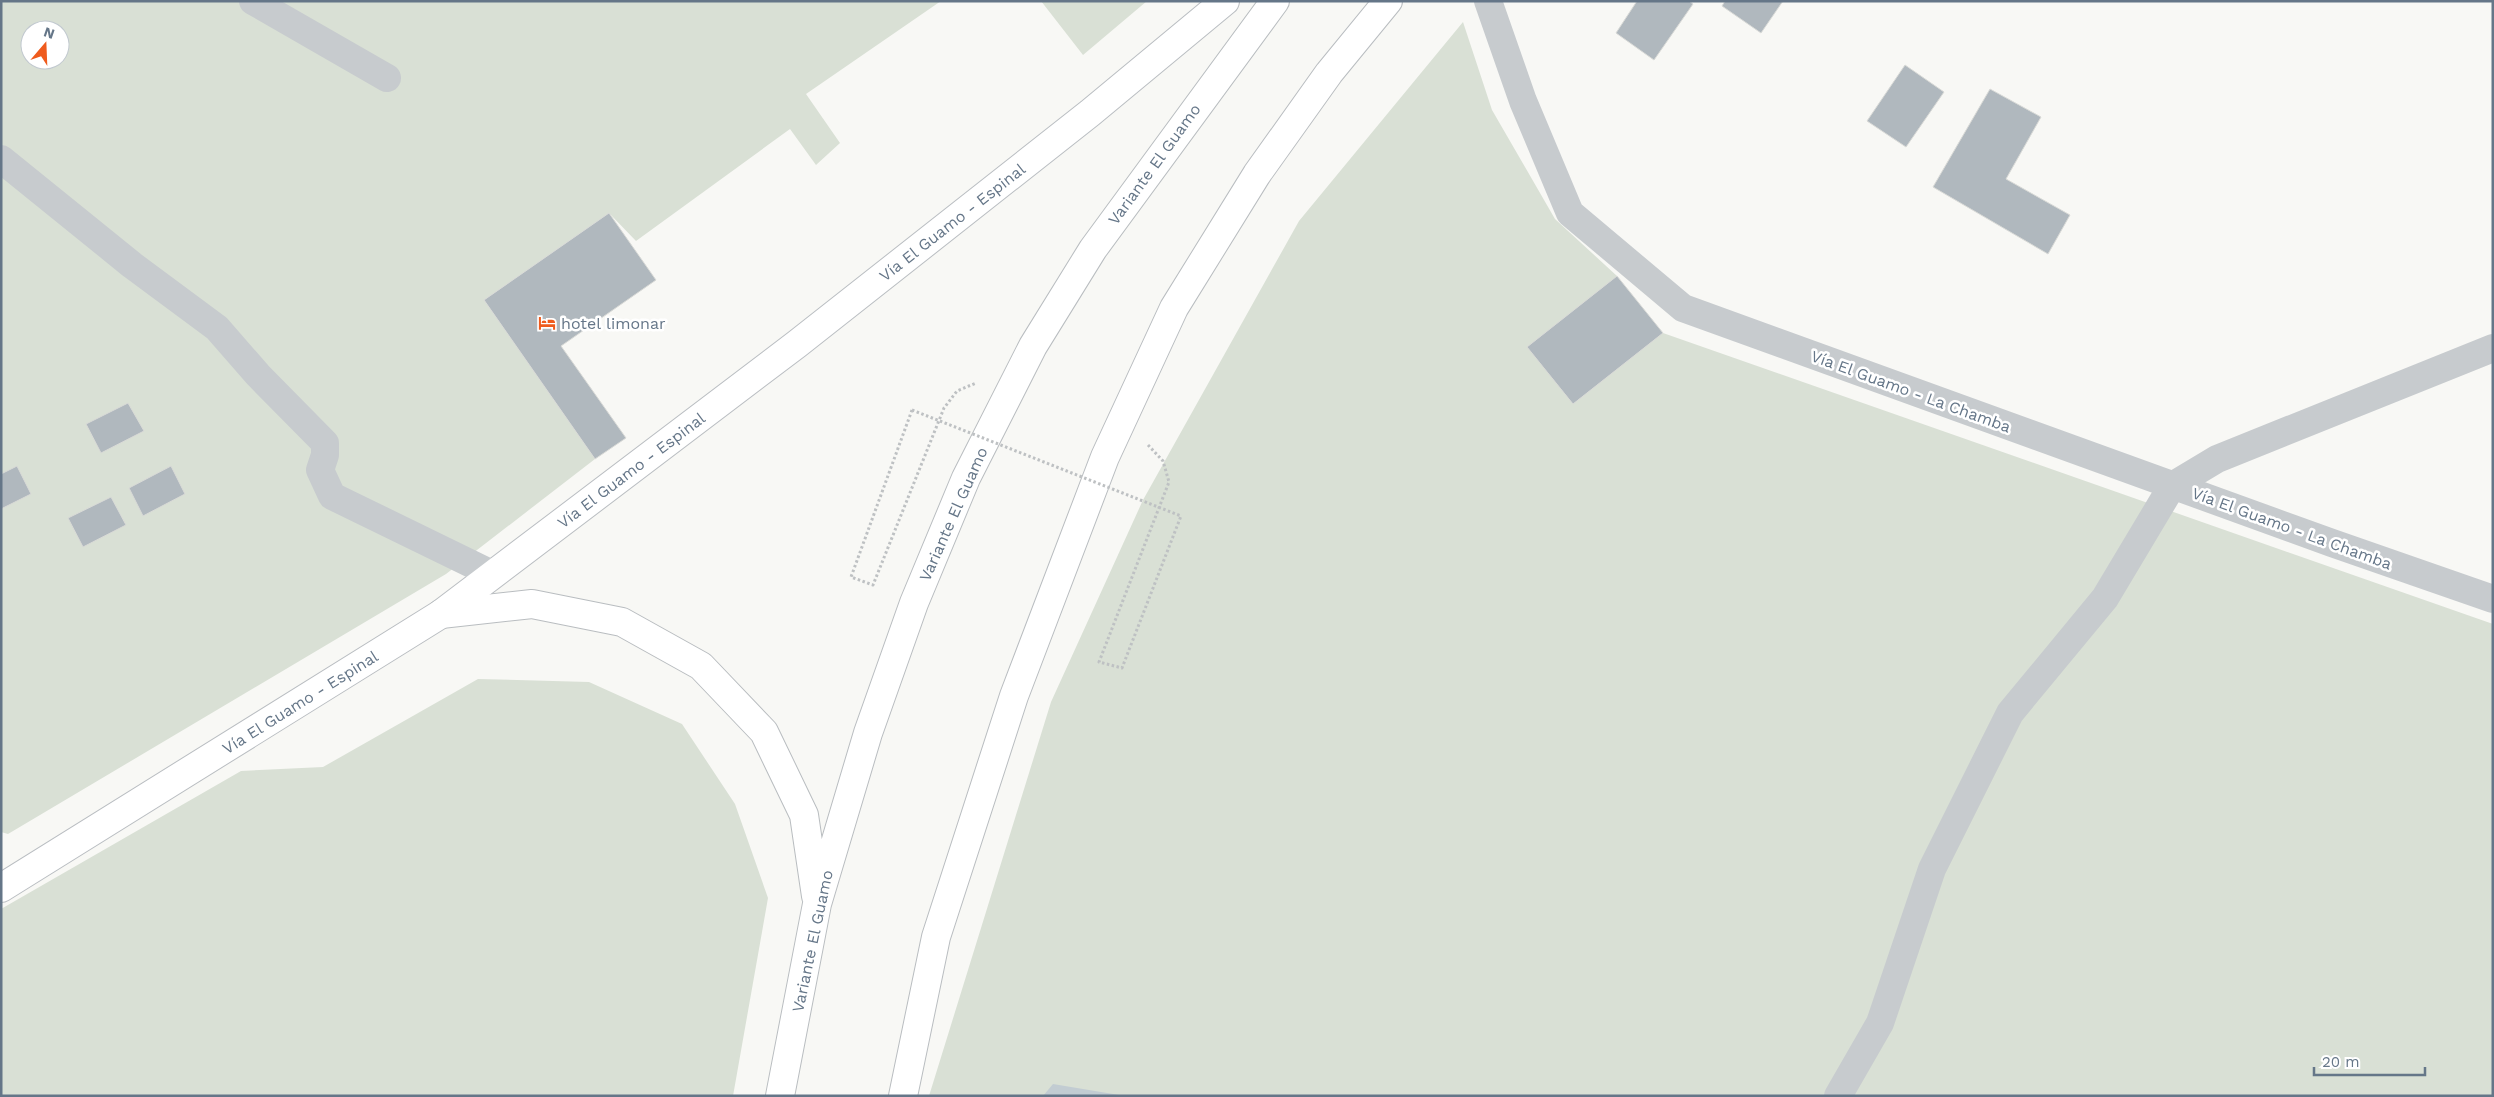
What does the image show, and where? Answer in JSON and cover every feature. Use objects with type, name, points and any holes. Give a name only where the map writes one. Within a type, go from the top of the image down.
[{"type":"main road","name":"Vía El Guamo - Espinal","points":[[1,888],[441,614],[797,344],[1082,119],[1225,1]]},
{"type":"main road","name":"Variante El Guamo","points":[[780,1096],[817,904],[868,733],[914,603],[966,478],[1033,346],[1092,248],[1275,1]]},
{"type":"main road","points":[[903,1096],[936,937],[1011,705],[1105,457],[1174,308],[1257,174],[1329,73],[1388,1]]},
{"type":"main road","points":[[441,614],[532,604],[622,622],[701,666],[764,732],[804,814],[817,904]]},
{"type":"street","points":[[253,1],[387,78]]},
{"type":"street","name":"Vía El Guamo - La Chamba","points":[[1488,1],[1523,101],[1570,213],[1683,308],[2172,486],[2493,599]]},
{"type":"street","points":[[1,159],[132,265],[217,328],[258,375],[325,443],[325,455],[320,470],[332,496],[492,574]]},
{"type":"street","points":[[1838,1096],[1880,1023],[1932,869],[2010,713],[2105,598],[2172,486],[2216,459],[2493,348]]},
{"type":"path","points":[[1016,378],[978,383],[957,391],[944,408],[873,585],[851,577],[912,410],[1181,516],[1122,668],[1099,662],[1169,482],[1162,460],[1123,419]]},
{"type":"shaded area","points":[[1,1],[941,1],[806,94],[840,143],[816,165],[790,129],[636,241],[609,213],[484,300],[595,459],[446,574],[8,834],[1,832]]},
{"type":"shaded area","points":[[1041,1],[1147,1],[1083,55]]},
{"type":"shaded area","points":[[1463,22],[1492,110],[1555,219],[1617,276],[1527,347],[1573,404],[1663,333],[2493,624],[2493,1096],[929,1096],[1051,702],[1143,500],[1299,221]]},
{"type":"shaded area","points":[[478,679],[589,682],[682,724],[735,804],[768,898],[733,1096],[1,1096],[1,909],[241,771],[323,767]]},
{"type":"shaded area","points":[[1053,1084],[1125,1096],[1043,1096]]},
{"type":"building","points":[[1637,1],[1689,1],[1693,4],[1654,60],[1616,33]]},
{"type":"building","points":[[1725,1],[1783,1],[1761,33],[1722,6]]},
{"type":"building","points":[[1905,65],[1944,92],[1906,147],[1867,121]]},
{"type":"building","points":[[1990,89],[2041,117],[2006,179],[2070,215],[2048,254],[1933,187]]},
{"type":"building","name":"hotel limonar","points":[[609,213],[656,280],[561,346],[626,438],[595,459],[484,300]]},
{"type":"building","points":[[1617,276],[1663,333],[1573,404],[1527,347]]},
{"type":"building","points":[[128,403],[144,431],[101,453],[86,424]]},
{"type":"building","points":[[17,466],[31,494],[1,509],[1,474]]},
{"type":"building","points":[[171,466],[185,494],[143,516],[129,488]]},
{"type":"building","points":[[111,497],[126,525],[83,547],[68,518]]},
{"type":"place","name":"hotel limonar","points":[[547,323]]}]
